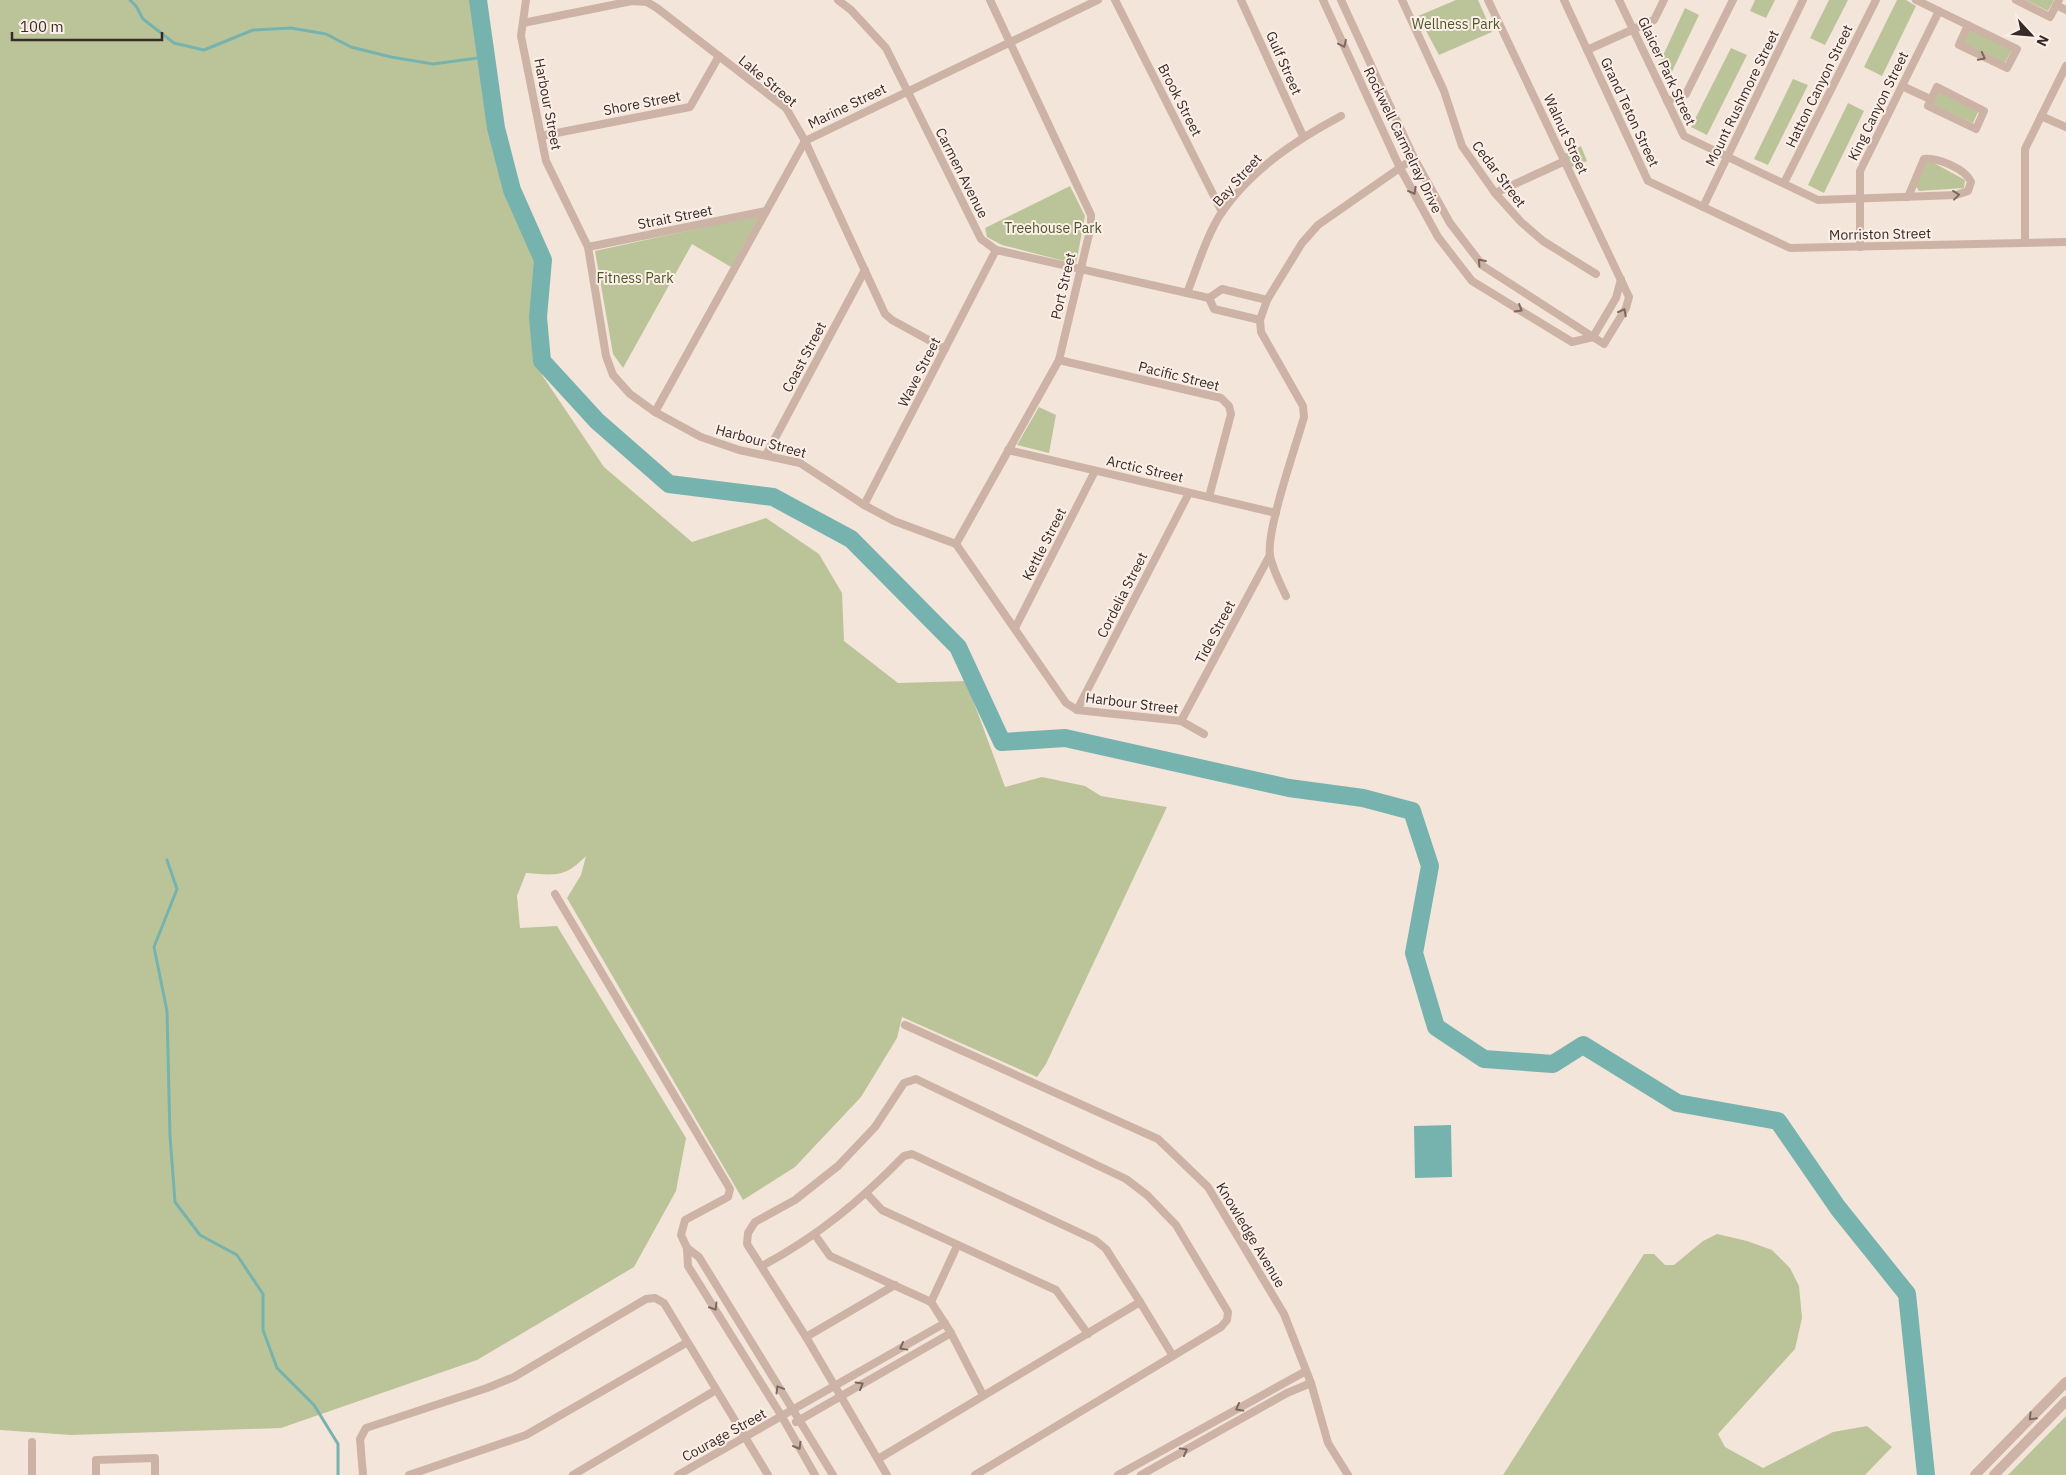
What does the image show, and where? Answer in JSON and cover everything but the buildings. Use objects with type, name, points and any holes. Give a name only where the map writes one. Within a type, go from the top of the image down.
[{"type":"street","name":"Harbour Street","points":[[526,0],[521,36],[546,161],[588,247],[608,362],[613,375],[630,394],[655,412],[701,437],[738,450],[800,462],[864,505],[910,528],[956,544],[1066,703],[1077,710],[1182,721],[1204,734]]},
{"type":"street","name":"Carmen Avenue","points":[[838,0],[851,10],[886,48],[981,239],[996,250]]},
{"type":"street","name":"Port Street","points":[[956,544],[1058,360],[1091,216],[990,0]]},
{"type":"street","name":"Marine Street","points":[[655,412],[805,141],[1098,0]]},
{"type":"street","name":"Brook Street","points":[[1115,0],[1222,212]]},
{"type":"street","name":"Gulf Street","points":[[1241,0],[1303,136]]},
{"type":"street","name":"Rockwell Carmelray Drive","points":[[1323,0],[1400,168],[1438,238],[1472,281],[1572,342],[1593,337]]},
{"type":"street","name":"Rockwell Carmelray Drive","points":[[1341,0],[1414,158],[1450,223],[1483,266],[1593,337]]},
{"type":"street","name":"Cedar Street","points":[[1402,0],[1444,91],[1462,146],[1495,193],[1521,222],[1543,241],[1596,274]]},
{"type":"street","name":"Walnut Street","points":[[1488,0],[1629,297],[1626,308],[1604,344],[1593,337]]},
{"type":"street","name":"Grand Teton Street","points":[[1564,0],[1648,180],[1703,207]]},
{"type":"street","name":"Glaicer Park Street","points":[[1619,0],[1684,136],[1818,200],[1860,199],[1908,197],[1964,194],[1968,191],[1971,182],[1964,173],[1938,160],[1924,160],[1908,197]]},
{"type":"street","points":[[1587,50],[1634,31],[1654,20],[1664,0]]},
{"type":"street","points":[[1667,101],[1686,94],[1733,0]]},
{"type":"street","name":"Mount Rushmore Street","points":[[1703,207],[1803,0]]},
{"type":"street","name":"Hatton Canyon Street","points":[[1784,183],[1876,0]]},
{"type":"street","points":[[1916,0],[1968,25],[2017,49],[2007,68],[1959,45],[1968,25]]},
{"type":"street","points":[[2016,0],[2050,17],[2057,2],[2066,10]]},
{"type":"street","name":"Lake Street","points":[[523,23],[632,1],[647,2],[657,8],[786,108],[805,141],[885,314],[892,320],[945,349]]},
{"type":"street","name":"King Canyon Street","points":[[1860,247],[1860,171],[1939,11]]},
{"type":"street","name":"Shore Street","points":[[541,136],[690,107],[719,56]]},
{"type":"street","points":[[2025,243],[2025,150],[2066,66]]},
{"type":"street","points":[[1902,86],[1930,99]]},
{"type":"street","points":[[1937,87],[1984,114],[1975,129],[1928,107],[1930,99],[1937,87]]},
{"type":"street","name":"Bay Street","points":[[1187,293],[1222,212],[1276,156],[1303,136],[1341,116]]},
{"type":"street","points":[[2041,116],[2066,127]]},
{"type":"street","points":[[1286,596],[1276,576],[1270,555],[1276,513],[1304,417],[1303,406],[1261,332],[1260,320],[1268,300],[1302,243],[1318,225],[1414,158]]},
{"type":"street","points":[[1495,193],[1565,161]]},
{"type":"street","name":"Morriston Street","points":[[1703,207],[1790,248],[2066,242]]},
{"type":"street","name":"Strait Street","points":[[588,247],[766,211]]},
{"type":"street","points":[[996,250],[1209,298],[1222,289],[1268,300]]},
{"type":"street","name":"Wave Street","points":[[864,505],[996,250]]},
{"type":"street","name":"Coast Street","points":[[766,455],[864,270]]},
{"type":"street","points":[[1593,337],[1616,298],[1621,278]]},
{"type":"street","points":[[1209,298],[1214,308],[1260,320]]},
{"type":"street","name":"Pacific Street","points":[[1058,360],[1221,398],[1228,406],[1231,414],[1209,498]]},
{"type":"street","name":"Arctic Street","points":[[1008,450],[1276,513]]},
{"type":"street","name":"Kettle Street","points":[[1015,628],[1095,471]]},
{"type":"street","name":"Cordelia Street","points":[[1077,710],[1189,492]]},
{"type":"street","name":"Tide Street","points":[[1182,721],[1270,555]]},
{"type":"street","points":[[555,894],[730,1189],[728,1197],[685,1220],[681,1235],[687,1248],[688,1266],[788,1427],[815,1475]]},
{"type":"street","name":"Knowledge Avenue","points":[[905,1025],[1158,1139],[1208,1187],[1284,1314],[1311,1383],[1328,1443],[1348,1475]]},
{"type":"street","points":[[887,1475],[806,1337],[747,1244],[748,1233],[755,1222],[796,1200],[838,1166],[875,1127],[904,1083],[916,1079],[1126,1179],[1164,1211],[1176,1225],[1228,1312],[1227,1320],[1221,1327],[974,1475]]},
{"type":"street","points":[[762,1266],[816,1236],[867,1194],[904,1156],[912,1154],[1095,1240],[1106,1249],[1173,1356]]},
{"type":"street","points":[[867,1194],[882,1210],[1056,1290],[1088,1334]]},
{"type":"street","points":[[816,1236],[830,1256],[931,1302],[951,1333],[983,1395]]},
{"type":"street","points":[[931,1302],[957,1246]]},
{"type":"street","points":[[687,1248],[699,1257],[833,1475]]},
{"type":"street","points":[[806,1337],[894,1285]]},
{"type":"street","points":[[362,1475],[360,1439],[366,1428],[487,1388],[514,1377],[646,1299],[655,1298],[664,1304],[768,1475]]},
{"type":"street","points":[[878,1459],[1140,1302]]},
{"type":"street","name":"Courage Street","points":[[678,1475],[793,1412],[834,1385],[945,1324]]},
{"type":"street","points":[[788,1427],[951,1333]]},
{"type":"street","points":[[409,1475],[526,1435],[686,1343]]},
{"type":"street","points":[[1118,1475],[1306,1371]]},
{"type":"street","points":[[1975,1475],[2066,1382]]},
{"type":"street","points":[[1141,1475],[1287,1393],[1311,1383]]},
{"type":"street","points":[[573,1475],[716,1390]]},
{"type":"street","points":[[1994,1475],[2066,1401]]},
{"type":"street","points":[[32,1442],[32,1475]]},
{"type":"street","points":[[96,1475],[96,1460],[155,1458],[155,1475]]},
{"type":"green space","points":[[0,0],[478,0],[496,128],[512,190],[543,260],[538,317],[542,375],[604,467],[692,542],[766,518],[819,554],[842,593],[844,641],[898,683],[966,681],[1005,787],[1042,777],[1085,786],[1101,796],[1167,807],[1046,1064],[1037,1077],[902,1017],[897,1038],[861,1097],[795,1167],[743,1200],[567,898],[581,875],[586,856],[566,872],[559,874],[526,873],[517,896],[520,928],[557,926],[686,1138],[676,1191],[634,1267],[477,1360],[281,1428],[71,1435],[0,1430]]},
{"type":"green space","name":"Wellness Park","points":[[1456,0],[1478,0],[1492,32],[1439,55],[1418,16]]},
{"type":"green space","points":[[1755,0],[1775,0],[1766,18],[1750,11]]},
{"type":"green space","points":[[1829,0],[1848,0],[1825,45],[1810,38]]},
{"type":"green space","points":[[1897,0],[1906,0],[1916,6],[1882,76],[1864,67]]},
{"type":"green space","points":[[2025,0],[2054,0],[2048,11]]},
{"type":"green space","points":[[1685,8],[1699,15],[1667,82],[1660,62]]},
{"type":"green space","points":[[1970,29],[2012,50],[2004,64],[1962,44]]},
{"type":"green space","points":[[1731,48],[1747,55],[1707,135],[1691,127]]},
{"type":"green space","points":[[1793,79],[1808,85],[1768,165],[1754,159]]},
{"type":"green space","points":[[1938,89],[1978,112],[1973,123],[1931,105]]},
{"type":"green space","points":[[1848,103],[1864,111],[1824,193],[1808,185]]},
{"type":"green space","points":[[1581,146],[1587,161],[1570,168],[1564,154]]},
{"type":"green space","points":[[1932,162],[1965,180],[1964,188],[1919,191],[1915,185],[1924,163]]},
{"type":"green space","name":"Treehouse Park","points":[[1070,186],[1085,216],[1076,264],[1002,245],[987,237],[985,228]]},
{"type":"green space","name":"Fitness Park","points":[[760,215],[731,267],[692,244],[623,368],[613,354],[595,251]]},
{"type":"green space","points":[[1039,407],[1056,415],[1049,453],[1017,445]]},
{"type":"green space","points":[[1717,1234],[1747,1241],[1772,1250],[1790,1268],[1799,1286],[1802,1318],[1795,1349],[1718,1434],[1725,1447],[1763,1468],[1833,1432],[1867,1426],[1892,1447],[1865,1475],[1503,1475],[1644,1254],[1654,1254],[1665,1265],[1674,1265],[1703,1241]]},
{"type":"green space","points":[[2066,1416],[2066,1475],[2008,1475]]},
{"type":"water","points":[[1451,1125],[1452,1177],[1415,1178],[1414,1126]]},
{"type":"waterway","points":[[130,0],[136,6],[143,19],[174,43],[204,50],[253,30],[291,28],[326,34],[351,47],[391,57],[433,64],[485,57]]},
{"type":"waterway","points":[[478,0],[496,128],[512,190],[543,260],[538,317],[542,361],[597,421],[669,484],[773,497],[851,539],[958,647],[1002,742],[1065,738],[1289,788],[1363,798],[1412,811],[1430,866],[1414,953],[1436,1027],[1484,1059],[1553,1064],[1583,1045],[1677,1103],[1778,1121],[1838,1208],[1907,1294],[1926,1475]]},
{"type":"waterway","points":[[167,860],[177,889],[154,947],[167,1011],[170,1136],[175,1202],[200,1235],[237,1255],[263,1294],[263,1330],[277,1368],[314,1405],[338,1444],[338,1475]]}]
